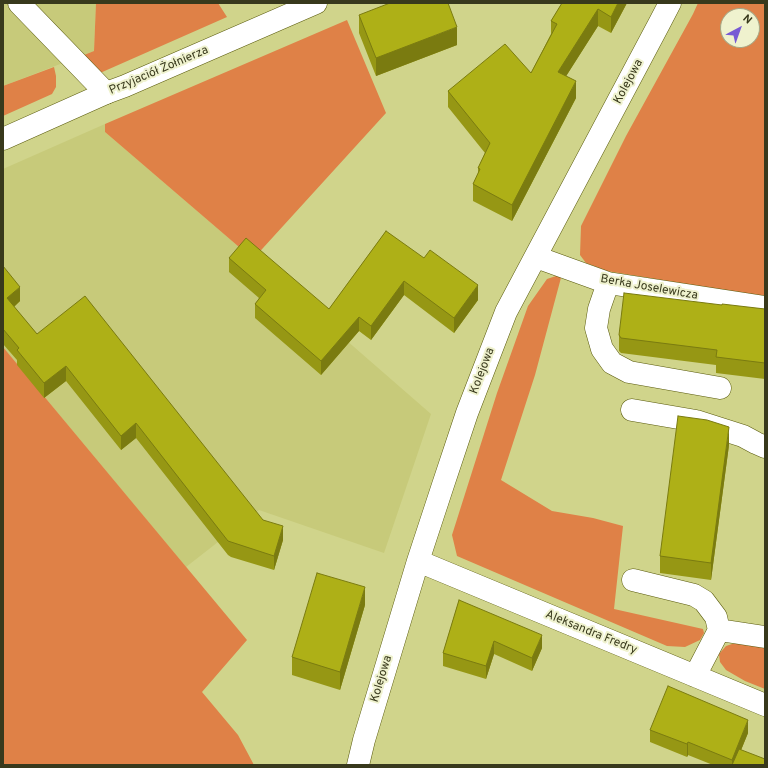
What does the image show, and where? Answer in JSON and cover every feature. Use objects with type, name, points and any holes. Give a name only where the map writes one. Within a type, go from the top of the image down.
[{"type":"street","points":[[19,3],[106,93]]},
{"type":"street","name":"Przyjaciół Żołnierza","points":[[3,139],[316,3]]},
{"type":"street","name":"Kolejowa","points":[[358,765],[418,561],[467,413],[506,312],[670,3]]},
{"type":"street","name":"Berka Joselewicza","points":[[536,257],[608,282],[765,307]]},
{"type":"street","points":[[608,282],[599,309],[596,328],[602,349],[612,363],[629,372],[720,388]]},
{"type":"street","points":[[632,410],[696,421],[743,436],[765,446]]},
{"type":"street","name":"Aleksandra Fredry","points":[[418,561],[765,705]]},
{"type":"street","points":[[633,580],[694,595],[704,601],[716,617],[719,630],[695,676]]},
{"type":"street","points":[[719,630],[765,637]]},
{"type":"shaded area","points":[[3,3],[96,3],[94,51],[3,86]]},
{"type":"shaded area","points":[[96,3],[218,3],[227,17],[91,77],[69,61],[94,51]]},
{"type":"shaded area","points":[[698,3],[765,3],[765,297],[607,271],[586,263],[580,255],[581,226],[626,136]]},
{"type":"shaded area","points":[[347,20],[386,113],[253,259],[105,132],[105,124]]},
{"type":"shaded area","points":[[54,67],[56,87],[52,94],[3,116],[3,86]]},
{"type":"shaded area","points":[[105,124],[105,132],[431,414],[384,553],[259,510],[186,567],[3,347],[3,169]]},
{"type":"shaded area","points":[[562,274],[535,375],[501,480],[552,511],[593,518],[623,526],[614,609],[703,629],[704,633],[700,640],[685,647],[667,646],[457,556],[452,535],[497,393],[528,306],[547,279]]},
{"type":"shaded area","points":[[3,347],[247,640],[202,692],[238,735],[254,765],[3,765]]},
{"type":"shaded area","points":[[735,643],[765,648],[765,689],[745,681],[726,670],[720,662],[719,654],[726,646]]},
{"type":"building","points":[[390,3],[448,3],[457,27],[376,58],[359,15]]},
{"type":"building","points":[[562,3],[618,3],[611,17],[598,9],[558,72],[576,81],[512,205],[473,184],[480,169],[478,168],[490,143],[448,91],[505,44],[531,73],[557,24],[551,21]]},
{"type":"building","points":[[386,231],[424,258],[430,250],[478,285],[454,318],[404,281],[371,326],[359,317],[321,361],[255,304],[266,290],[229,258],[246,238],[329,309]]},
{"type":"building","points":[[3,266],[20,287],[7,298],[37,334],[85,296],[263,520],[283,526],[274,556],[228,541],[136,423],[121,436],[66,366],[44,383],[17,350],[19,348],[3,329]]},
{"type":"building","points":[[624,293],[765,309],[765,363],[716,357],[717,350],[621,338],[619,335]]},
{"type":"building","points":[[678,416],[707,420],[729,427],[711,563],[660,556]]},
{"type":"building","points":[[317,573],[365,587],[340,672],[292,657]]},
{"type":"building","points":[[459,600],[542,635],[532,658],[494,641],[486,666],[443,653]]},
{"type":"building","points":[[668,686],[748,720],[732,760],[688,742],[687,744],[650,730]]},
{"type":"building","points":[[739,749],[765,759],[765,765],[732,765]]}]
